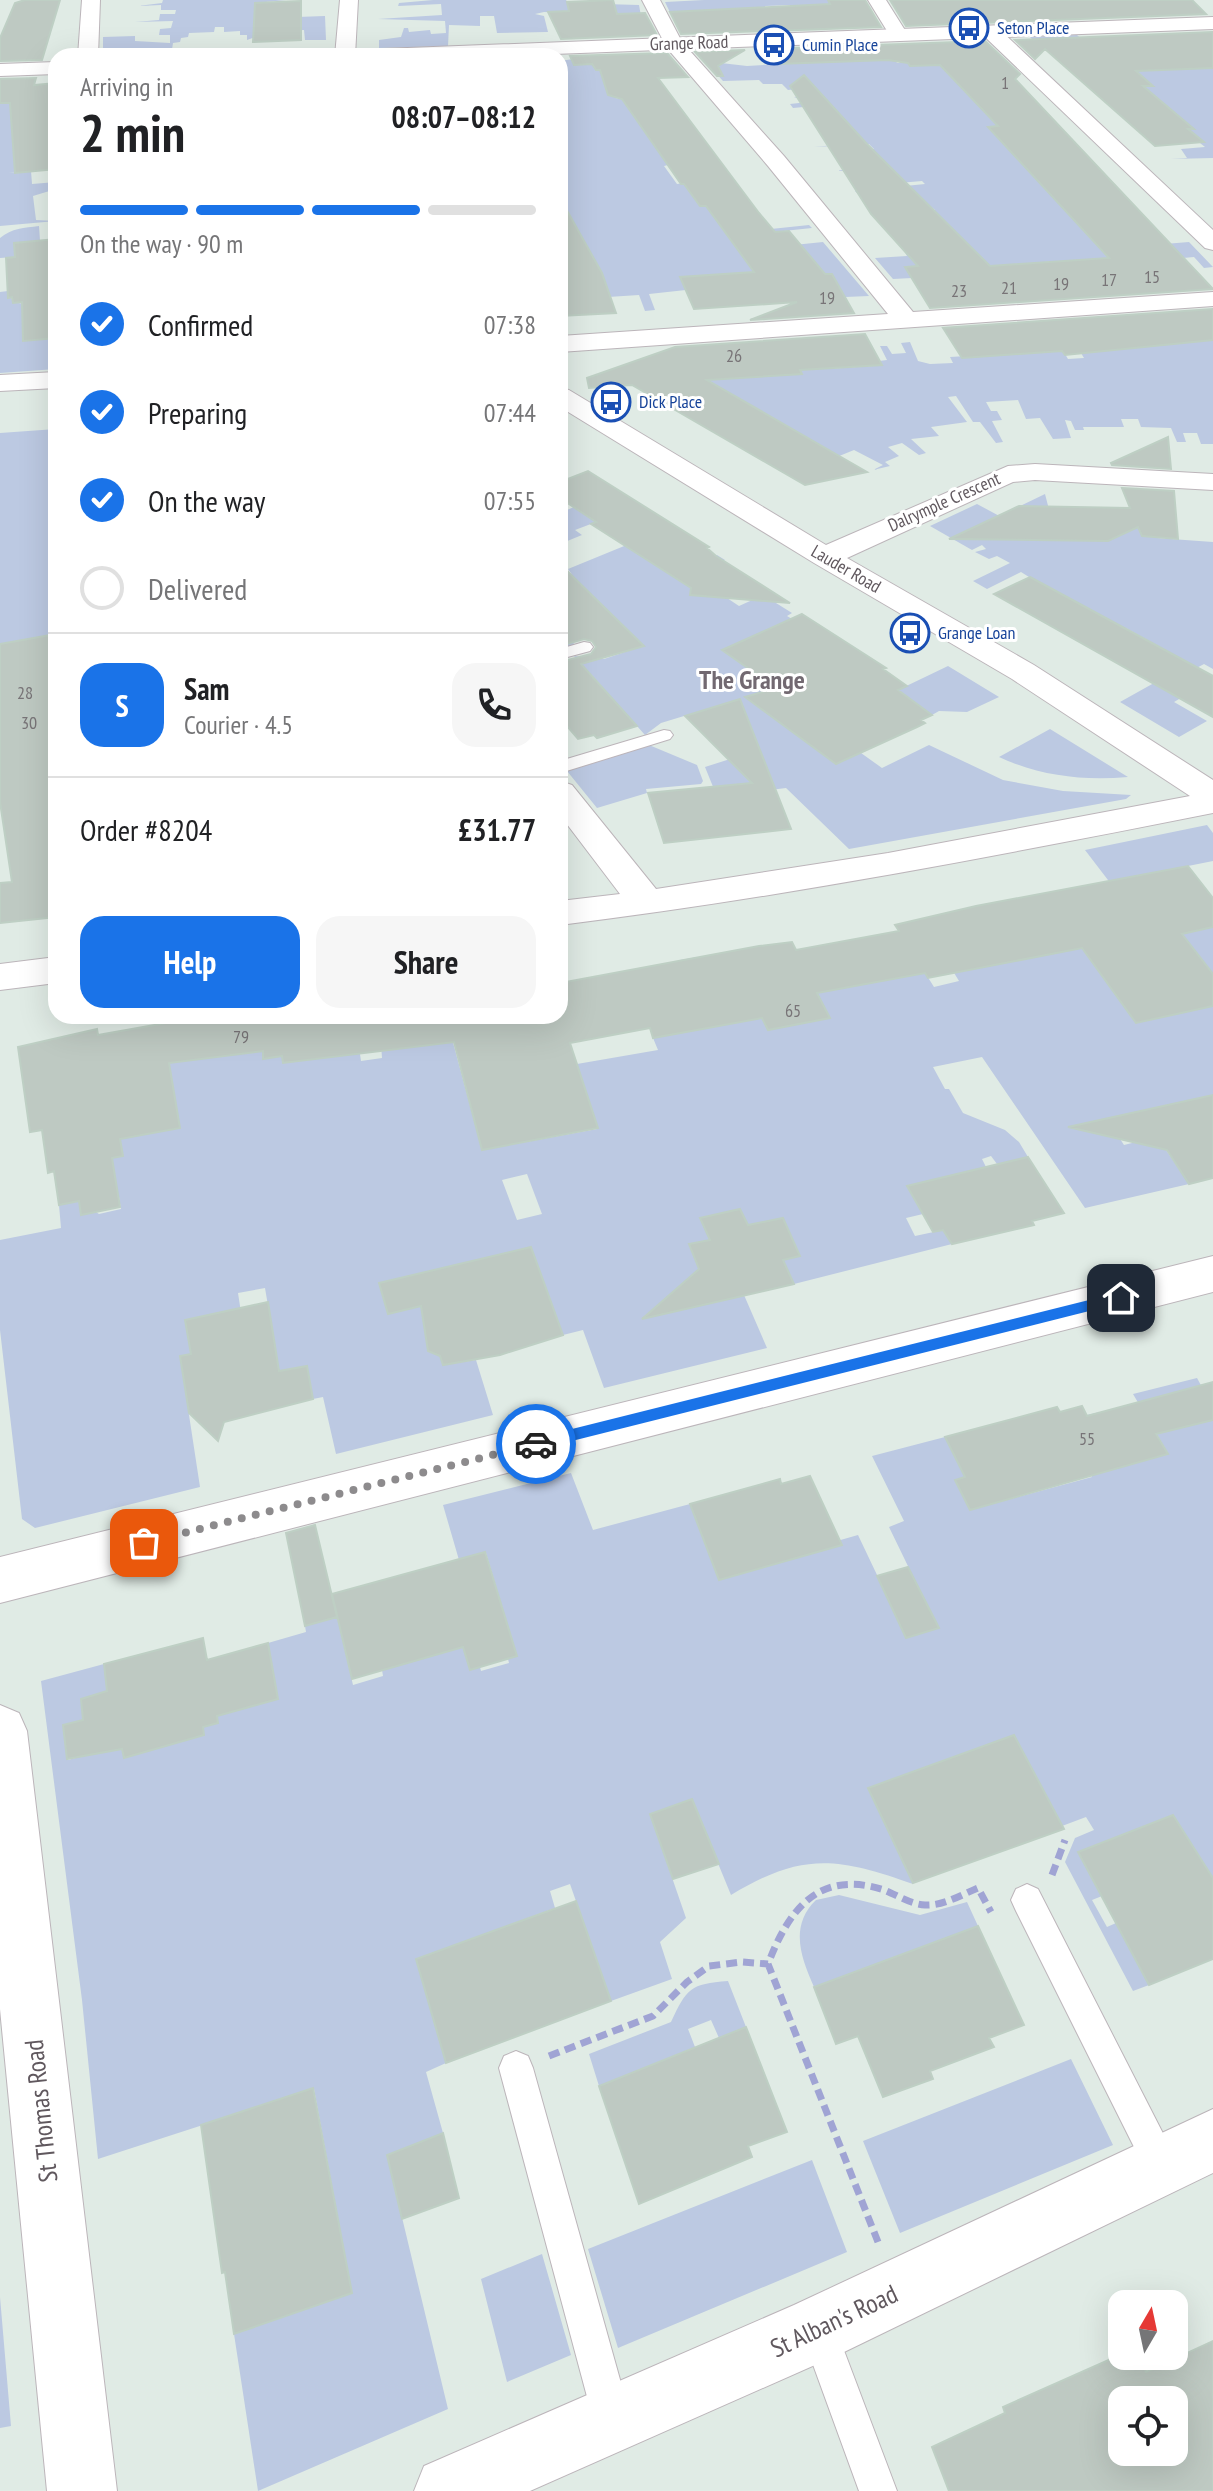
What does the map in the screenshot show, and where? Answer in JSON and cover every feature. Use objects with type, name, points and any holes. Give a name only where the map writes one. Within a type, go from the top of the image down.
[{"type":"street","points":[[88,48],[91,0]]},
{"type":"street","points":[[346,48],[349,0]]},
{"type":"street","points":[[651,0],[675,43],[905,319]]},
{"type":"street","points":[[877,0],[899,35]]},
{"type":"street","name":"Grange Road","points":[[552,48],[1213,23]]},
{"type":"street","points":[[991,32],[1213,243]]},
{"type":"street","points":[[0,70],[48,68]]},
{"type":"street","points":[[568,343],[1213,299]]},
{"type":"street","points":[[0,383],[48,380]]},
{"type":"street","name":"Lauder Road","points":[[568,401],[824,557],[1023,672],[1213,795]]},
{"type":"street","name":"Dalrymple Crescent","points":[[824,557],[1008,474],[1035,472],[1213,482]]},
{"type":"street","points":[[568,802],[648,904]]},
{"type":"street","points":[[568,912],[648,904],[847,873],[1213,802]]},
{"type":"street","points":[[0,977],[48,971]]},
{"type":"street","points":[[0,1580],[1213,1274]]},
{"type":"street","name":"St Thomas Road","points":[[0,1731],[82,2491]]},
{"type":"street","name":"St Alban's Road","points":[[449,2491],[818,2329],[1187,2152]]},
{"type":"lane","points":[[568,652],[584,647]]},
{"type":"lane","points":[[568,765],[664,735]]},
{"type":"lane","points":[[1027,1900],[1187,2152]]},
{"type":"lane","points":[[516,2068],[612,2421]]},
{"type":"lane","points":[[818,2329],[878,2491]]},
{"type":"path","points":[[897,2292],[768,1964],[781,1929],[789,1915],[804,1901],[832,1887],[852,1884],[872,1887],[924,1905],[939,1904],[978,1888],[989,1913],[1027,1900],[1046,1884],[1054,1872],[1065,1840]]},
{"type":"path","points":[[516,2068],[653,2016],[687,1982],[709,1966],[742,1962],[768,1964]]},
{"type":"shaded area","points":[[163,0],[286,0],[255,3],[255,7],[270,18],[325,16],[326,40],[305,40],[304,30],[271,31],[247,40],[247,35],[240,35],[240,31],[224,32],[224,27],[215,27],[214,32],[189,33],[180,42],[173,43],[172,48],[103,48],[103,37],[135,36],[135,41],[170,43],[170,35],[159,35],[160,29],[171,28],[173,21],[135,22],[159,20],[160,14],[175,14],[176,10],[161,10],[161,5],[138,6],[162,3]]},
{"type":"shaded area","points":[[566,0],[568,3],[639,5],[641,16],[544,12],[535,14],[544,16],[548,32],[497,33],[494,16],[480,16],[480,26],[449,25],[448,46],[379,48],[379,40],[401,37],[404,28],[408,28],[409,32],[430,30],[431,34],[446,33],[445,21],[378,19],[442,15],[441,4],[398,6],[399,3]]},
{"type":"shaded area","points":[[861,0],[793,10],[790,5],[765,6],[768,14],[690,16],[688,11],[682,11],[689,27],[677,27],[665,2]]},
{"type":"shaded area","points":[[1077,35],[1089,46],[1151,55],[1168,70],[1183,69],[1213,50],[1213,158],[1171,159],[1187,158],[1181,149],[1205,147],[1200,143],[1203,141],[1134,87],[1152,85],[1149,82],[1120,84],[1084,67],[1062,69],[1080,66],[1068,50],[1045,51],[1030,37]]},
{"type":"shaded area","points":[[934,54],[998,126],[989,128],[1152,245],[1189,242],[1213,267],[1204,268],[1194,257],[1172,259],[1149,249],[1062,269],[1056,261],[976,268],[906,267],[912,278],[893,279],[875,258],[907,256],[904,250],[934,247],[935,210],[930,206],[902,208],[874,194],[859,195],[855,191],[925,184],[922,181],[899,183],[868,169],[836,171],[870,165],[853,152],[874,149],[869,144],[814,147],[835,145],[814,106],[793,108],[790,104],[808,102],[794,97],[821,95],[815,87],[788,90],[782,84],[763,84],[759,80],[723,81],[711,68],[721,63],[747,66],[886,57],[898,63],[906,60],[913,66]]},
{"type":"shaded area","points":[[580,58],[655,73],[659,78],[631,79],[628,97],[615,98],[634,103],[668,165],[664,166],[677,184],[685,183],[701,206],[716,205],[771,229],[809,225],[812,228],[774,232],[784,246],[823,242],[869,296],[845,297],[832,274],[649,294],[655,310],[645,311],[639,295],[608,297],[577,229],[568,230],[568,60]]},
{"type":"shaded area","points":[[0,103],[10,103],[35,169],[9,173],[31,171],[32,184],[48,183],[48,191],[33,196],[36,220],[48,222],[0,226]]},
{"type":"shaded area","points":[[39,226],[40,241],[15,257],[0,258],[0,238],[14,230]]},
{"type":"shaded area","points":[[8,291],[13,302],[48,309],[48,370],[0,373],[0,292]]},
{"type":"shaded area","points":[[1100,330],[1116,350],[1213,340],[1213,444],[1201,444],[1197,433],[1183,433],[1186,442],[1177,442],[1171,428],[1141,427],[1138,419],[1121,419],[1124,427],[1083,427],[1084,430],[1075,430],[1071,421],[1065,420],[1071,438],[1053,439],[1040,418],[1026,419],[1018,400],[986,402],[1002,420],[992,421],[1003,442],[996,443],[980,422],[973,422],[956,396],[948,397],[967,422],[931,427],[939,436],[911,439],[926,453],[919,455],[902,443],[888,447],[899,456],[885,462],[890,466],[873,470],[883,465],[854,450],[790,476],[755,456],[673,381],[783,368],[787,375],[801,374],[794,357],[827,369],[872,366],[871,362],[887,360],[880,346],[887,346],[892,354],[906,353],[901,343],[910,342],[918,361],[930,364],[953,363],[950,357],[1067,350],[1065,354],[1068,359],[1084,358],[1081,353]]},
{"type":"shaded area","points":[[48,430],[48,636],[0,644],[0,433]]},
{"type":"shaded area","points":[[1045,494],[1053,525],[1087,541],[1113,539],[1104,528],[1138,528],[1137,525],[1157,538],[1213,542],[1213,669],[1204,664],[1167,684],[1186,695],[1174,702],[1207,721],[1179,737],[1120,702],[1154,683],[1169,652],[1126,628],[1091,646],[1068,598],[1052,589],[1044,592],[1012,586],[1029,577],[1021,572],[987,589],[973,581],[1010,563],[997,556],[989,559],[975,552],[986,549],[982,545],[972,550],[930,526],[977,504],[1018,526],[1016,508]]},
{"type":"shaded area","points":[[574,507],[596,522],[575,530],[582,535],[568,541],[568,510]]},
{"type":"shaded area","points":[[673,526],[671,575],[717,555],[725,560],[692,574],[704,583],[691,588],[690,593],[715,590],[739,606],[772,591],[783,599],[776,603],[792,613],[787,616],[792,619],[723,650],[851,645],[860,651],[823,668],[814,748],[836,764],[861,753],[882,768],[929,745],[1003,780],[1063,791],[1131,795],[1126,799],[849,849],[786,788],[718,799],[705,767],[749,753],[707,709],[661,723],[645,735],[620,707],[614,708],[600,684],[574,656],[604,659],[643,646],[613,616],[582,625],[573,645],[568,646],[568,578],[573,576],[568,569]]},
{"type":"shaded area","points":[[948,666],[999,697],[967,712],[939,711],[932,715],[898,690]]},
{"type":"shaded area","points":[[1050,729],[1128,777],[1062,776],[1030,769],[999,757]]},
{"type":"shaded area","points":[[649,745],[697,765],[703,781],[701,784],[646,789],[647,793],[597,808],[568,771]]},
{"type":"shaded area","points":[[1207,825],[1213,833],[1213,861],[1128,878],[1172,936],[1213,927],[1213,975],[1160,948],[1085,850]]},
{"type":"shaded area","points":[[1076,939],[1137,1023],[1213,1006],[1213,1095],[1107,1119],[1124,1145],[1148,1139],[1154,1147],[1166,1150],[1189,1184],[1085,1208],[982,1057],[933,1067],[963,1113],[1005,1130],[1019,1142],[1028,1157],[997,1164],[991,1156],[982,1159],[986,1167],[908,1187],[923,1214],[906,1218],[915,1236],[943,1230],[952,1244],[794,1284],[783,1260],[800,1255],[783,1218],[750,1230],[740,1209],[701,1218],[710,1240],[689,1245],[703,1279],[681,1284],[673,1292],[714,1303],[744,1295],[767,1348],[604,1388],[583,1330],[563,1335],[467,1262],[379,1283],[388,1314],[425,1305],[428,1348],[440,1356],[443,1365],[476,1360],[493,1415],[336,1454],[323,1397],[313,1399],[307,1366],[279,1371],[265,1288],[238,1293],[242,1319],[208,1326],[206,1315],[185,1320],[191,1354],[180,1356],[200,1487],[35,1528],[22,1519],[0,1330],[0,1240],[61,1228],[59,1205],[79,1201],[99,1214],[121,1209],[119,1197],[112,1198],[99,1036],[262,1038],[263,1058],[283,1056],[284,1063],[309,1060],[308,1053],[358,1041],[361,1061],[382,1058],[381,1044],[451,1035],[482,1150],[597,1129],[577,1064],[658,1050],[653,1038],[709,1027],[680,960],[698,957],[830,1018],[817,993],[910,949],[934,987],[959,981],[948,963]],"holes":[[[527,1174],[542,1214],[517,1220],[502,1180]]]},
{"type":"shaded area","points":[[1197,1378],[1203,1389],[1205,1422],[1213,1420],[1213,1878],[1172,1815],[1083,1850],[1100,1881],[1102,1896],[1092,1900],[1107,1927],[1116,1923],[1149,1985],[1133,1991],[1065,1862],[1075,1838],[1094,1830],[1086,1817],[1062,1826],[869,1788],[913,1884],[862,1868],[820,1863],[779,1871],[731,1895],[692,1800],[650,1814],[686,1918],[660,1942],[672,1979],[611,2001],[570,1884],[550,1891],[555,1908],[417,1959],[446,2063],[426,2072],[443,2133],[387,2155],[448,2409],[258,2491],[234,2334],[352,2293],[314,2089],[98,2159],[82,2000],[41,1681],[104,1664],[107,1691],[81,1699],[83,1720],[63,1726],[68,1760],[115,1747],[122,1749],[124,1757],[204,1735],[203,1727],[218,1723],[217,1716],[278,1699],[268,1643],[306,1632],[305,1626],[337,1617],[353,1685],[383,1676],[382,1670],[463,1647],[470,1670],[480,1667],[481,1671],[509,1663],[508,1659],[517,1656],[486,1553],[459,1560],[443,1505],[571,1473],[593,1530],[690,1504],[720,1580],[811,1554],[809,1549],[858,1535],[907,1638],[938,1628],[889,1527],[904,1521],[872,1456],[945,1437],[965,1477],[955,1480],[970,1510],[1092,1477],[1089,1470],[1114,1463],[1087,1415],[1100,1412],[1129,1465],[1168,1453],[1133,1394]]},
{"type":"shaded area","points":[[839,1895],[920,1915],[967,1902],[978,1926],[814,1987],[802,1954],[802,1920],[816,1900]]},
{"type":"shaded area","points":[[728,1981],[746,2027],[719,2038],[711,2020],[688,2029],[695,2047],[599,2086],[589,2054],[671,2022],[686,1995],[697,1986]]},
{"type":"shaded area","points":[[1071,2059],[1113,2145],[900,2233],[863,2141]]},
{"type":"shaded area","points":[[812,2160],[847,2252],[618,2348],[588,2249]]},
{"type":"shaded area","points":[[542,2254],[571,2355],[507,2382],[481,2279]]},
{"type":"shaded area","points":[[0,2297],[11,2426],[0,2428]]},
{"type":"building","points":[[60,0],[42,60],[0,61],[0,38],[15,3]]},
{"type":"building","points":[[613,0],[617,14],[645,13],[657,35],[561,39],[548,12],[569,11],[567,2]]},
{"type":"building","points":[[828,0],[865,0],[881,27],[681,34],[670,12],[830,4]]},
{"type":"building","points":[[890,0],[1192,0],[1206,14],[906,26]]},
{"type":"building","points":[[301,1],[301,40],[253,42],[255,3]]},
{"type":"building","points":[[1213,32],[1213,68],[1136,71],[1153,86],[1143,86],[1194,129],[1188,129],[1204,142],[1155,146],[1045,49],[1035,59],[1015,40]]},
{"type":"building","points":[[985,41],[1020,74],[1015,79],[1213,289],[930,308],[905,267],[918,266],[871,214],[790,86],[804,75],[867,144],[990,266],[1109,258],[988,127],[998,126],[940,65],[910,66],[888,60],[776,64],[767,49]]},
{"type":"building","points":[[745,50],[718,66],[723,76],[717,76],[695,52]]},
{"type":"building","points":[[667,53],[688,77],[658,78],[759,213],[775,232],[789,231],[825,274],[832,274],[854,313],[750,320],[797,302],[694,309],[680,277],[754,272],[706,206],[700,206],[681,184],[622,99],[608,95],[600,70],[592,64],[574,65],[570,56]]},
{"type":"building","points":[[36,78],[34,85],[48,84],[48,170],[15,173],[10,103],[0,103],[0,79]]},
{"type":"building","points":[[568,212],[602,273],[616,313],[568,316]]},
{"type":"building","points":[[48,240],[48,339],[23,341],[22,302],[13,303],[12,297],[8,298],[6,258],[15,257],[14,243]]},
{"type":"building","points":[[1213,309],[1213,340],[1065,355],[1062,351],[962,358],[943,328]]},
{"type":"building","points":[[865,334],[882,365],[707,380],[867,472],[805,485],[632,385],[589,388],[587,378],[675,347]]},
{"type":"building","points":[[1168,437],[1171,469],[1111,463]]},
{"type":"building","points":[[588,471],[709,547],[716,556],[790,603],[690,595],[691,588],[591,524],[596,522],[568,503],[568,479]]},
{"type":"building","points":[[1122,488],[1174,491],[1178,539],[1142,536],[1138,527],[1108,541],[949,539],[1019,506],[1130,508]]},
{"type":"building","points":[[568,572],[644,646],[581,664],[637,726],[597,738],[594,735],[578,739],[568,727],[568,660],[591,654],[596,647],[592,641],[584,639],[568,644]]},
{"type":"building","points":[[1030,577],[1213,676],[1213,717],[994,594]]},
{"type":"building","points":[[802,614],[886,668],[883,669],[907,686],[898,690],[932,715],[921,720],[925,723],[836,764],[745,697],[776,688],[722,650]]},
{"type":"building","points":[[48,635],[48,918],[0,923],[0,883],[12,882],[0,802],[0,644]]},
{"type":"building","points":[[740,699],[791,829],[664,843],[648,793],[752,783],[685,716]]},
{"type":"building","points":[[1188,866],[1213,898],[1213,927],[1182,934],[1213,974],[1213,1006],[1136,1023],[1082,948],[928,978],[925,973],[817,993],[830,1018],[768,1030],[762,1018],[653,1038],[650,1028],[570,1043],[598,1128],[482,1150],[454,1042],[283,1063],[282,1056],[263,1059],[263,1051],[169,1063],[180,1128],[120,1139],[123,1156],[112,1158],[120,1207],[81,1215],[79,1201],[59,1205],[54,1171],[48,1173],[42,1130],[30,1132],[18,1047],[97,1029],[98,1035],[160,1024],[568,1024],[568,982],[759,946],[792,942],[796,950],[899,931],[895,925],[976,906]]},
{"type":"building","points":[[1213,1095],[1213,1178],[1189,1184],[1167,1150],[1068,1127]]},
{"type":"building","points":[[1028,1157],[1064,1213],[1032,1221],[1034,1225],[952,1244],[943,1230],[933,1232],[907,1186]]},
{"type":"building","points":[[740,1209],[748,1225],[783,1218],[800,1256],[783,1260],[794,1284],[642,1319],[699,1269],[689,1244],[710,1240],[700,1218]]},
{"type":"building","points":[[531,1247],[563,1335],[500,1355],[443,1365],[440,1356],[428,1351],[421,1306],[388,1314],[379,1283]]},
{"type":"building","points":[[268,1302],[279,1371],[307,1366],[313,1399],[224,1422],[218,1441],[189,1413],[180,1356],[191,1354],[185,1320]]},
{"type":"building","points":[[1213,1382],[1213,1420],[1156,1434],[1168,1454],[970,1510],[955,1480],[965,1477],[945,1437],[1057,1407],[1060,1412],[1082,1406],[1087,1416]]},
{"type":"building","points":[[810,1476],[842,1545],[719,1580],[690,1504],[780,1479],[781,1484]]},
{"type":"building","points":[[315,1525],[337,1617],[305,1626],[286,1533]]},
{"type":"building","points":[[485,1552],[517,1656],[470,1670],[463,1647],[352,1679],[332,1594]]},
{"type":"building","points":[[908,1567],[939,1628],[906,1638],[877,1576]]},
{"type":"building","points":[[203,1638],[207,1660],[268,1643],[278,1699],[217,1716],[218,1723],[203,1727],[204,1735],[124,1758],[122,1749],[67,1759],[63,1725],[83,1720],[81,1699],[107,1691],[104,1664]]},
{"type":"building","points":[[1014,1735],[1064,1829],[913,1883],[868,1788]]},
{"type":"building","points":[[692,1799],[719,1864],[673,1879],[650,1814]]},
{"type":"building","points":[[1173,1815],[1213,1878],[1213,1959],[1149,1985],[1078,1852]]},
{"type":"building","points":[[576,1901],[611,2001],[446,2063],[416,1959]]},
{"type":"building","points":[[978,1926],[1024,2025],[989,2038],[994,2047],[930,2071],[933,2079],[883,2097],[858,2036],[836,2044],[814,1987]]},
{"type":"building","points":[[746,2027],[787,2132],[748,2146],[752,2157],[639,2204],[599,2086]]},
{"type":"building","points":[[313,2088],[352,2293],[234,2334],[201,2125]]},
{"type":"building","points":[[443,2133],[459,2198],[402,2219],[387,2155]]},
{"type":"building","points":[[1213,2341],[1213,2491],[949,2491],[932,2447],[1005,2413],[1003,2407],[1108,2360],[1108,2370],[1188,2370],[1188,2353]]},
{"type":"way so far","points":[[144,1543],[536,1444]]},
{"type":"place","name":"Seton Place","points":[[969,28]]},
{"type":"place","name":"Cumin Place","points":[[774,45]]},
{"type":"place","name":"Dick Place","points":[[611,402]]},
{"type":"place","name":"Grange Loan","points":[[910,633]]},
{"type":"district","name":"The Grange","points":[[752,680]]},
{"type":"route","points":[[536,1444],[1121,1298]]}]
